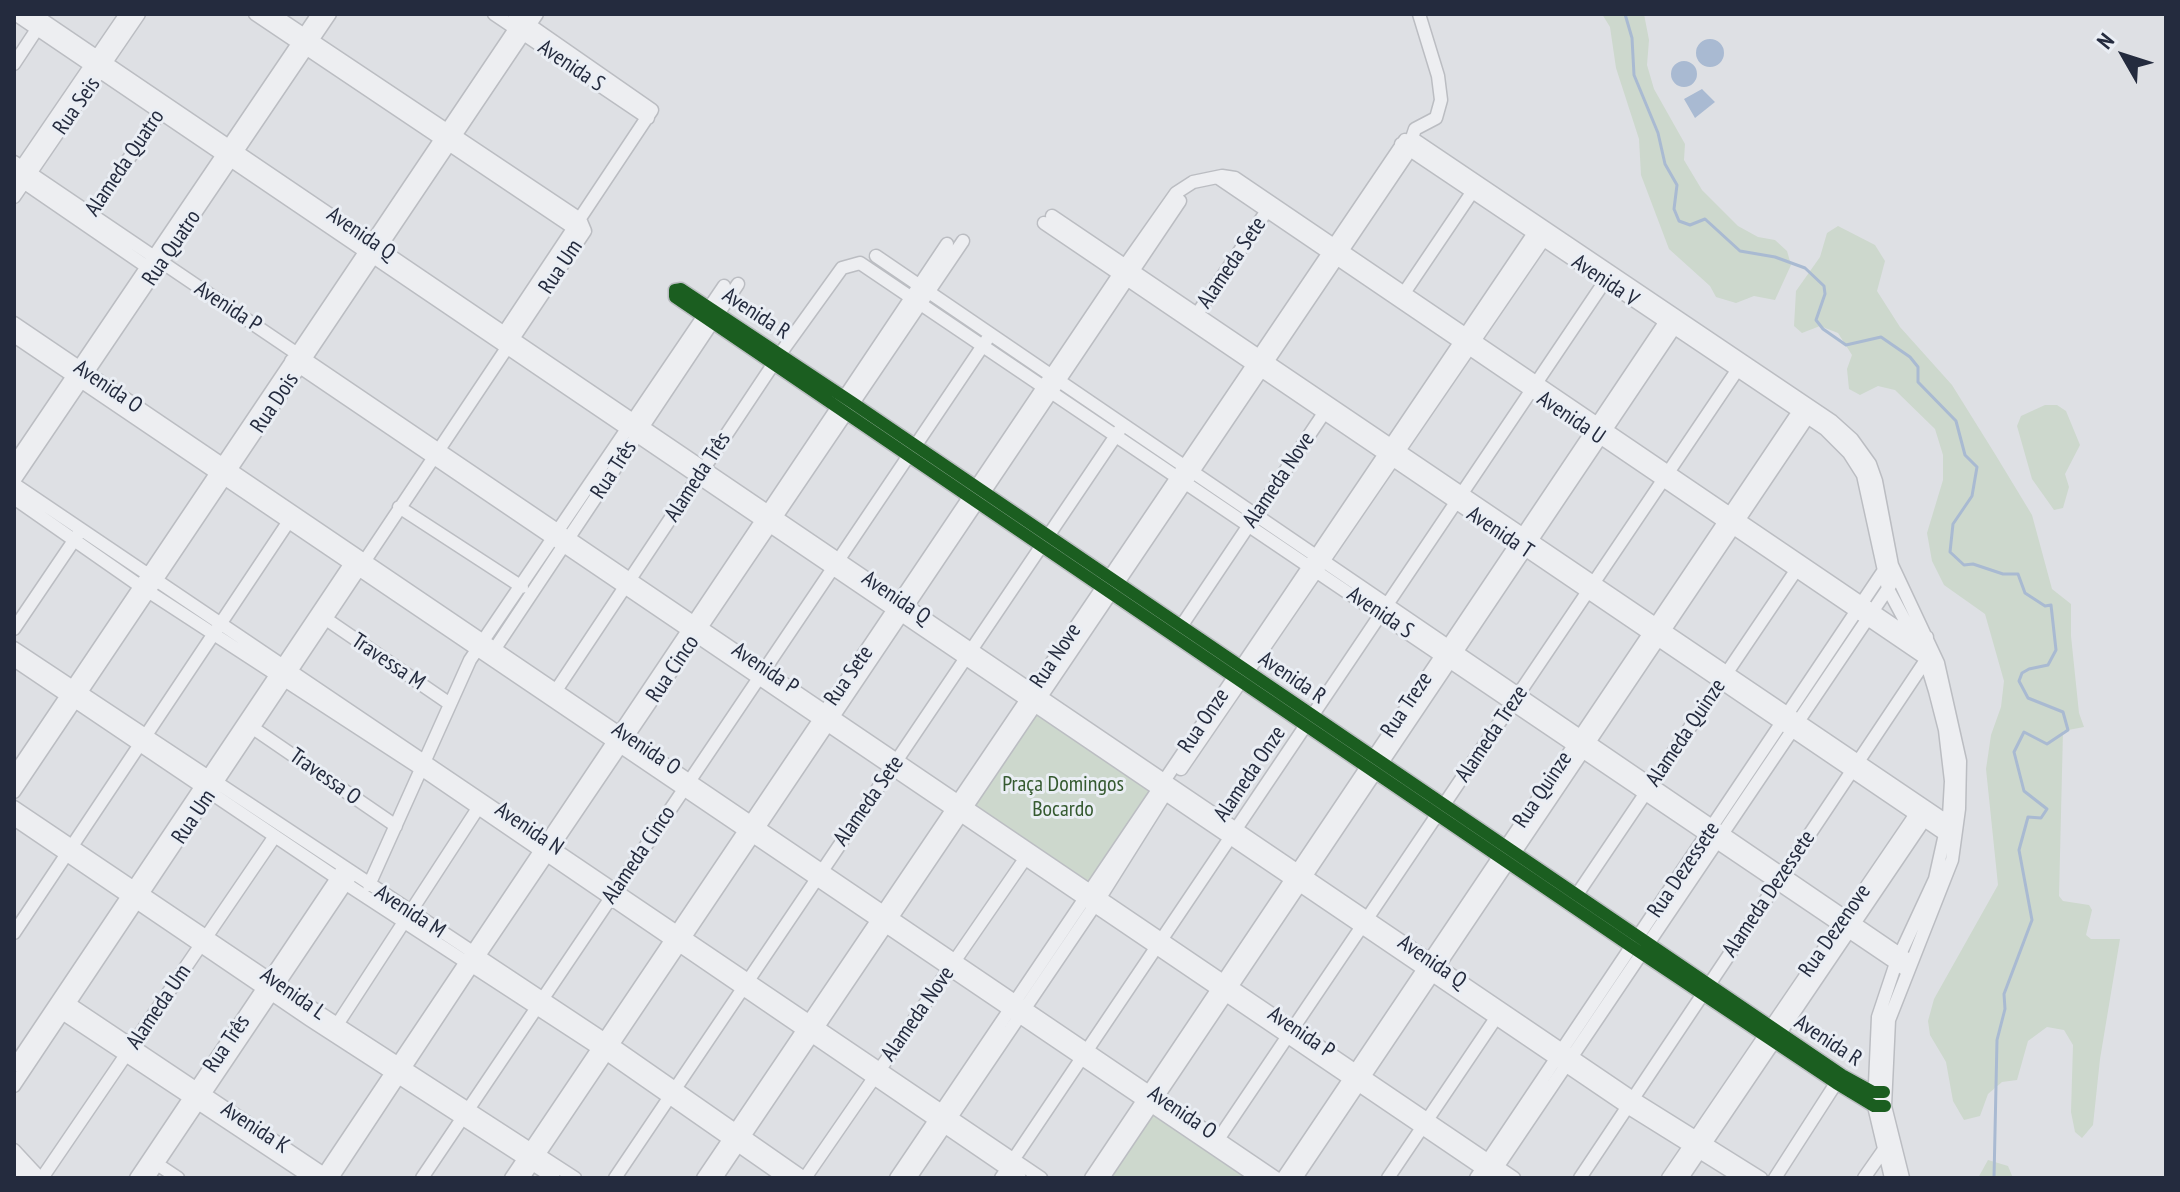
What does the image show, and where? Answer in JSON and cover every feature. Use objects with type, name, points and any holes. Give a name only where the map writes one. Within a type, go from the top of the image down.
[{"type":"street","name":"Avenida Q","points":[[15,14],[40,19],[99,64],[1564,1058],[1630,1102],[1761,1178]]},
{"type":"street","name":"Rua Seis","points":[[99,64],[126,14]]},
{"type":"street","name":"Rua Seis","points":[[14,197],[19,174],[139,14]]},
{"type":"street","points":[[255,14],[305,42],[580,226]]},
{"type":"street","points":[[273,14],[305,42]]},
{"type":"street","name":"Rua Quatro","points":[[305,42],[318,14]]},
{"type":"street","name":"Rua Quatro","points":[[14,463],[80,374],[305,42],[330,14]]},
{"type":"street","name":"Avenida S","points":[[494,14],[524,21],[649,112]]},
{"type":"street","name":"Rua Nove","points":[[703,1178],[736,1139],[1410,143],[1415,129],[1436,118],[1441,100],[1438,76],[1419,14]]},
{"type":"street","points":[[14,64],[40,19]]},
{"type":"street","name":"Rua Dois","points":[[14,792],[73,694],[524,21]]},
{"type":"street","name":"Alameda Quatro","points":[[87,220],[163,107]]},
{"type":"street","name":"Rua Um","points":[[14,1086],[62,1006],[435,452],[649,112]]},
{"type":"street","name":"Avenida V","points":[[1410,143],[1807,410]]},
{"type":"street","name":"Avenida P","points":[[19,174],[368,406],[1358,1077],[1489,1172],[1514,1178]]},
{"type":"street","name":"Avenida U","points":[[1197,181],[1217,177],[1235,178],[1270,207],[1335,252],[1930,657]]},
{"type":"street","name":"Rua Sete","points":[[511,1178],[531,1156],[606,1046],[1127,272],[1197,181]]},
{"type":"street","points":[[1402,297],[1475,187]]},
{"type":"street","name":"Alameda Sete","points":[[1194,318],[1270,207]]},
{"type":"street","name":"Avenida T","points":[[1048,220],[1951,832]]},
{"type":"street","name":"Rua Onze","points":[[896,1178],[943,1119],[1542,232]]},
{"type":"street","name":"Rua Cinco","points":[[919,293],[963,241]]},
{"type":"street","name":"Rua Cinco","points":[[324,1177],[769,519],[919,293],[947,244]]},
{"type":"street","name":"Avenida S","points":[[876,256],[919,293],[1903,962]]},
{"type":"street","name":"Avenida S","points":[[852,263],[863,264],[919,293]]},
{"type":"street","name":"Alameda Três","points":[[554,693],[777,358],[842,268],[852,263]]},
{"type":"street","name":"Alameda Onze","points":[[1007,1169],[1609,276]]},
{"type":"street","name":"Rua Três","points":[[487,648],[731,285]]},
{"type":"street","name":"Avenida R","points":[[678,293],[1879,1106]]},
{"type":"street","name":"Rua Treze","points":[[1091,1178],[1225,988],[1673,320]]},
{"type":"street","name":"Avenida O","points":[[14,323],[80,374],[223,471],[361,558],[619,739],[1150,1098],[1276,1178]]},
{"type":"street","name":"Avenida O","points":[[14,336],[80,374]]},
{"type":"street","name":"Alameda Cinco","points":[[422,1178],[987,339]]},
{"type":"street","name":"Alameda Treze","points":[[1216,1142],[1740,365]]},
{"type":"street","name":"Rua Quatro","points":[[14,482],[80,374]]},
{"type":"street","name":"Alameda Nove","points":[[1178,630],[1327,409]]},
{"type":"street","points":[[1807,410],[1844,446],[1863,475],[1889,580],[1930,657],[1960,761],[1946,883],[1903,962],[1889,1020],[1879,1092],[1888,1162],[1903,1178]]},
{"type":"street","name":"Rua Quinze","points":[[1296,1178],[1358,1077],[1807,410]]},
{"type":"street","name":"Rua Dezessete","points":[[1489,1172],[1865,611],[1889,580],[1891,561],[1870,464],[1846,433],[1807,410]]},
{"type":"street","name":"Alameda Sete","points":[[615,1178],[1120,430]]},
{"type":"street","name":"Avenida O","points":[[223,471],[289,521],[361,558]]},
{"type":"street","name":"Avenida N","points":[[14,482],[78,535]]},
{"type":"street","name":"Avenida N","points":[[14,498],[78,535],[546,847],[943,1119],[1020,1178]]},
{"type":"street","points":[[399,507],[522,587]]},
{"type":"street","points":[[14,933],[289,521]]},
{"type":"street","points":[[14,629],[78,535]]},
{"type":"street","name":"Rua Três","points":[[487,648],[522,587],[562,539]]},
{"type":"street","name":"Rua Um","points":[[209,785],[253,728],[284,673],[326,619],[361,558]]},
{"type":"street","name":"Alameda Quinze","points":[[1573,900],[1799,566]]},
{"type":"street","name":"Avenida U","points":[[1865,611],[1922,638]]},
{"type":"street","name":"Travessa M","points":[[326,619],[450,704]]},
{"type":"street","name":"Avenida M","points":[[14,648],[73,694]]},
{"type":"street","points":[[369,885],[450,704],[487,648]]},
{"type":"street","name":"Alameda Dezessete","points":[[1580,1178],[1930,657]]},
{"type":"street","name":"Avenida M","points":[[14,660],[73,694],[606,1046],[785,1178]]},
{"type":"street","name":"Rua Dois","points":[[14,774],[73,694]]},
{"type":"street","name":"Travessa O","points":[[253,728],[396,826]]},
{"type":"street","name":"Avenida M","points":[[209,785],[275,836],[345,876],[369,885],[408,917]]},
{"type":"street","points":[[334,1029],[481,804]]},
{"type":"street","name":"Avenida L","points":[[14,807],[69,850],[334,1029],[531,1156],[575,1178]]},
{"type":"street","name":"Rua Dezenove","points":[[1668,1178],[1698,1143],[1923,813]]},
{"type":"street","name":"Avenida L","points":[[14,819],[69,850]]},
{"type":"street","name":"Alameda Um","points":[[41,1178],[275,836]]},
{"type":"street","name":"Alameda Nove","points":[[805,1178],[1028,854]]},
{"type":"street","name":"Rua Três","points":[[148,1178],[345,876]]},
{"type":"street","name":"Rua Um","points":[[14,1066],[62,1006]]},
{"type":"street","name":"Avenida K","points":[[62,1006],[324,1177]]},
{"type":"street","points":[[1388,1178],[1499,1014]]},
{"type":"street","name":"Rua Quinze","points":[[1283,1178],[1358,1077]]},
{"type":"street","points":[[1775,1178],[1839,1079]]},
{"type":"street","name":"Avenida R","points":[[1839,1079],[1879,1092]]},
{"type":"street","name":"Rua Três","points":[[136,1178],[198,1097]]},
{"type":"street","name":"Rua Treze","points":[[1103,1178],[1150,1098]]},
{"type":"street","points":[[1877,1178],[1888,1162],[1891,1139],[1879,1106]]},
{"type":"street","name":"Rua Onze","points":[[910,1178],[943,1119]]},
{"type":"street","name":"Rua Nove","points":[[716,1178],[736,1139]]},
{"type":"street","name":"Avenida M","points":[[736,1139],[805,1178]]},
{"type":"street","name":"Avenida O","points":[[1216,1142],[1258,1178]]},
{"type":"street","name":"Avenida Q","points":[[1698,1143],[1741,1178]]},
{"type":"street","name":"Rua Dezenove","points":[[1682,1178],[1698,1143]]},
{"type":"street","points":[[14,1150],[41,1178]]},
{"type":"street","name":"Rua Sete","points":[[523,1178],[531,1156]]},
{"type":"street","name":"Avenida L","points":[[531,1156],[554,1178]]},
{"type":"street","points":[[1864,1178],[1888,1162]]},
{"type":"street","points":[[14,1164],[26,1178]]},
{"type":"street","points":[[157,1164],[178,1178]]},
{"type":"street","name":"Avenida N","points":[[1007,1169],[1041,1178]]},
{"type":"green space","points":[[1602,14],[1644,14],[1649,40],[1647,65],[1654,89],[1685,144],[1684,160],[1702,190],[1738,226],[1758,237],[1775,240],[1787,251],[1791,265],[1775,300],[1754,296],[1736,303],[1716,297],[1710,286],[1669,249],[1641,175],[1639,139],[1616,68],[1610,27]]},
{"type":"green space","points":[[1838,226],[1875,245],[1885,261],[1877,291],[1900,327],[1952,385],[1995,454],[2032,515],[2052,589],[2071,604],[2079,713],[2084,727],[2063,731],[2059,896],[2063,901],[2089,905],[2092,910],[2086,935],[2091,939],[2120,939],[2100,1059],[2093,1125],[2082,1138],[2075,1132],[2071,1112],[2073,1045],[2064,1030],[2047,1027],[2028,1041],[2017,1080],[2002,1082],[1988,1094],[1980,1116],[1964,1120],[1953,1101],[1946,1062],[1930,1035],[1928,1021],[1934,999],[1998,885],[1986,769],[2004,681],[1985,614],[1944,585],[1932,561],[1927,533],[1943,480],[1943,455],[1935,429],[1895,390],[1878,386],[1860,395],[1849,389],[1847,369],[1852,355],[1838,333],[1820,326],[1802,333],[1794,326],[1796,291],[1820,257],[1827,233]]},
{"type":"green space","points":[[2045,405],[2057,405],[2066,411],[2080,445],[2065,474],[2069,487],[2063,508],[2054,510],[2032,479],[2017,426],[2021,416]]},
{"type":"green space","name":"Praça Domingos Bocardo","points":[[1037,708],[1156,789],[1092,889],[969,807]]},
{"type":"green space","points":[[1152,1113],[1251,1178],[1106,1178]]},
{"type":"green space","points":[[1988,1160],[2008,1166],[2013,1178],[1978,1178]]},
{"type":"water","points":[[1710,39],[1720,43],[1724,53],[1720,63],[1710,67],[1700,63],[1696,53],[1700,43]]},
{"type":"water","points":[[1684,61],[1693,65],[1697,74],[1693,83],[1684,87],[1675,83],[1671,74],[1675,65]]},
{"type":"water","points":[[1702,89],[1715,102],[1695,118],[1684,99]]},
{"type":"waterway","points":[[1625,14],[1632,38],[1634,75],[1658,133],[1665,164],[1677,185],[1674,209],[1679,221],[1690,225],[1705,219],[1740,251],[1775,257],[1805,268],[1824,286],[1825,294],[1816,320],[1823,329],[1846,345],[1881,337],[1910,357],[1918,367],[1918,382],[1956,421],[1965,455],[1977,467],[1972,496],[1953,524],[1950,552],[1964,565],[1973,564],[2003,574],[2018,574],[2025,593],[2045,606],[2051,605],[2056,650],[2048,665],[2029,669],[2022,673],[2019,681],[2028,698],[2063,712],[2068,730],[2047,744],[2024,732],[2014,752],[2024,791],[2047,809],[2041,818],[2028,817],[2019,850],[2032,920],[2004,994],[2005,1009],[1997,1040],[1994,1178]]},
{"type":"cycle path","points":[[1884,1092],[1873,1092],[1842,1075],[853,403],[681,289],[675,290],[675,297],[1632,947],[1836,1083],[1874,1106],[1885,1106]]}]
